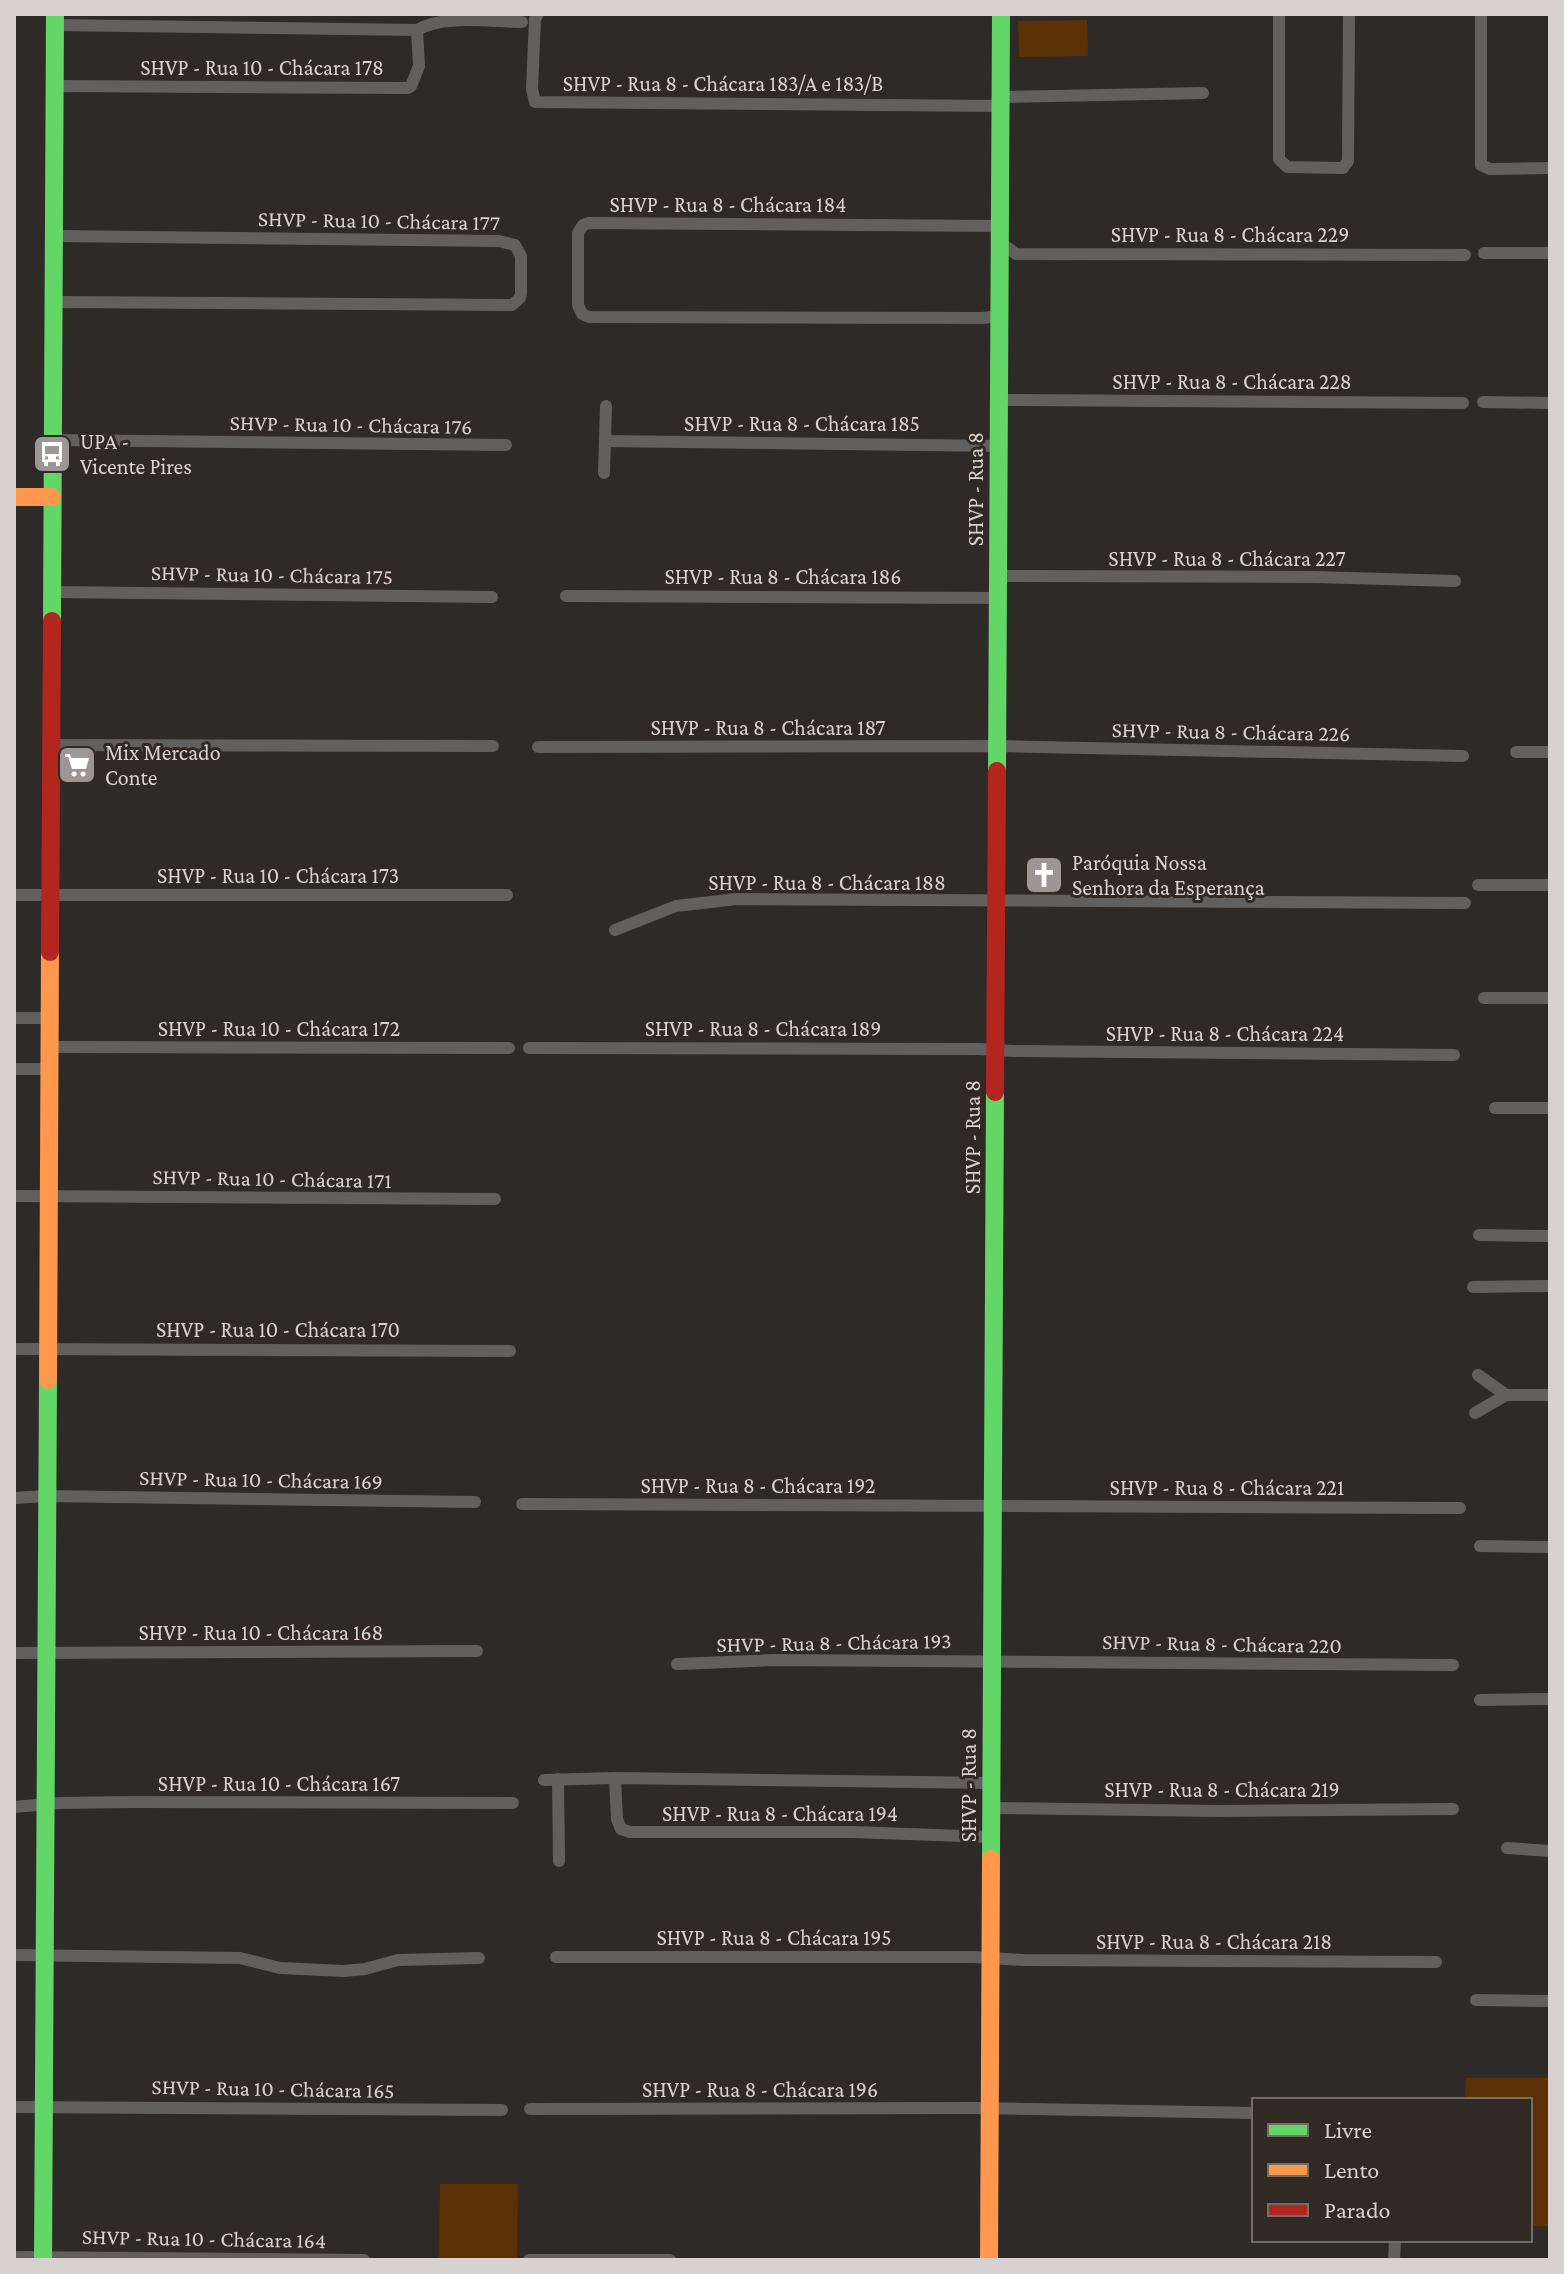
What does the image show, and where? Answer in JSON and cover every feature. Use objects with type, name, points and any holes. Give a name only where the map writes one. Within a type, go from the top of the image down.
[{"type":"street","name":"SHVP - Rua 8 - Chácara 183/A e 183/B","points":[[538,14],[535,19],[532,89],[535,102],[1001,102]]},
{"type":"street","name":"SHVP - Rua 8","points":[[989,2260],[1001,14]]},
{"type":"street","points":[[1279,14],[1279,159],[1287,167],[1333,168],[1343,168],[1348,161],[1349,14]]},
{"type":"street","points":[[1481,14],[1481,165],[1490,169],[1550,168]]},
{"type":"street","points":[[43,2258],[54,20]]},
{"type":"street","name":"SHVP - Rua 10 - Chácara 178","points":[[54,20],[417,30],[436,21],[522,22]]},
{"type":"street","name":"SHVP - Rua 10 - Chácara 178","points":[[54,86],[408,88],[419,66],[417,30]]},
{"type":"street","points":[[1001,102],[1203,93]]},
{"type":"street","name":"SHVP - Rua 8 - Chácara 184","points":[[1000,234],[588,223],[580,227],[578,233],[578,305],[582,314],[589,317],[1000,316]]},
{"type":"street","name":"SHVP - Rua 8 - Chácara 229","points":[[1000,234],[1013,254],[1031,255],[1186,252],[1465,255]]},
{"type":"street","name":"SHVP - Rua 10 - Chácara 177","points":[[54,236],[499,241],[519,249],[521,293],[512,305],[54,302]]},
{"type":"street","points":[[1484,253],[1550,253]]},
{"type":"street","name":"SHVP - Rua 8 - Chácara 228","points":[[1000,400],[1463,403]]},
{"type":"street","points":[[1483,402],[1550,403]]},
{"type":"street","points":[[604,473],[606,406]]},
{"type":"street","name":"SHVP - Rua 10 - Chácara 176","points":[[52,440],[506,445]]},
{"type":"street","name":"SHVP - Rua 8 - Chácara 185","points":[[605,441],[999,446]]},
{"type":"street","points":[[14,497],[52,497]]},
{"type":"street","name":"SHVP - Rua 8 - Chácara 227","points":[[999,576],[1315,577],[1455,581]]},
{"type":"street","name":"SHVP - Rua 10 - Chácara 175","points":[[51,592],[492,597]]},
{"type":"street","name":"SHVP - Rua 8 - Chácara 186","points":[[566,596],[1000,598]]},
{"type":"street","points":[[50,745],[493,746]]},
{"type":"street","name":"SHVP - Rua 8 - Chácara 187","points":[[538,747],[997,746]]},
{"type":"street","name":"SHVP - Rua 8 - Chácara 226","points":[[997,746],[1463,756]]},
{"type":"street","points":[[1516,752],[1550,752]]},
{"type":"street","points":[[1478,885],[1550,885]]},
{"type":"street","name":"SHVP - Rua 10 - Chácara 173","points":[[14,895],[507,895]]},
{"type":"street","name":"SHVP - Rua 8 - Chácara 188","points":[[615,930],[676,906],[737,899],[1465,903]]},
{"type":"street","points":[[1484,998],[1550,998]]},
{"type":"street","points":[[14,1018],[49,1018]]},
{"type":"street","name":"SHVP - Rua 10 - Chácara 172","points":[[49,1047],[509,1048]]},
{"type":"street","name":"SHVP - Rua 8 - Chácara 189","points":[[529,1048],[996,1050]]},
{"type":"street","name":"SHVP - Rua 8 - Chácara 224","points":[[996,1050],[1454,1055]]},
{"type":"street","points":[[14,1069],[49,1069]]},
{"type":"street","points":[[1495,1108],[1550,1108]]},
{"type":"street","name":"SHVP - Rua 10 - Chácara 171","points":[[14,1196],[495,1199]]},
{"type":"street","points":[[1479,1235],[1550,1236]]},
{"type":"street","points":[[1473,1287],[1550,1286]]},
{"type":"street","name":"SHVP - Rua 10 - Chácara 170","points":[[14,1349],[510,1351]]},
{"type":"street","points":[[1478,1375],[1506,1395]]},
{"type":"street","points":[[1475,1413],[1506,1395],[1550,1395]]},
{"type":"street","name":"SHVP - Rua 10 - Chácara 169","points":[[14,1498],[475,1502]]},
{"type":"street","name":"SHVP - Rua 8 - Chácara 192","points":[[522,1504],[994,1505]]},
{"type":"street","name":"SHVP - Rua 8 - Chácara 221","points":[[994,1505],[1460,1508]]},
{"type":"street","points":[[1480,1546],[1550,1547]]},
{"type":"street","name":"SHVP - Rua 10 - Chácara 168","points":[[14,1653],[477,1651]]},
{"type":"street","name":"SHVP - Rua 8 - Chácara 193","points":[[677,1664],[775,1660],[992,1660]]},
{"type":"street","name":"SHVP - Rua 8 - Chácara 220","points":[[992,1660],[1453,1665]]},
{"type":"street","points":[[1480,1700],[1550,1699]]},
{"type":"street","name":"SHVP - Rua 8 - Chácara 194","points":[[544,1780],[615,1778],[992,1783]]},
{"type":"street","name":"SHVP - Rua 8 - Chácara 194","points":[[615,1778],[617,1819],[621,1829],[630,1832],[852,1832],[992,1837]]},
{"type":"street","points":[[558,1779],[559,1861]]},
{"type":"street","name":"SHVP - Rua 10 - Chácara 167","points":[[14,1807],[130,1802],[513,1803]]},
{"type":"street","name":"SHVP - Rua 8 - Chácara 219","points":[[992,1808],[1220,1811],[1453,1809]]},
{"type":"street","points":[[1507,1848],[1550,1851]]},
{"type":"street","points":[[14,1955],[240,1958],[280,1968],[344,1971],[398,1960],[479,1958]]},
{"type":"street","name":"SHVP - Rua 8 - Chácara 195","points":[[556,1957],[974,1957],[992,1960]]},
{"type":"street","name":"SHVP - Rua 8 - Chácara 218","points":[[992,1960],[1436,1962]]},
{"type":"street","points":[[1476,2000],[1550,2001]]},
{"type":"street","name":"SHVP - Rua 10 - Chácara 165","points":[[14,2107],[502,2110]]},
{"type":"street","name":"SHVP - Rua 8 - Chácara 196","points":[[530,2109],[990,2109],[1252,2113]]},
{"type":"street","name":"SHVP - Rua 10 - Chácara 164","points":[[14,2257],[364,2260]]},
{"type":"street","points":[[529,2260],[670,2260]]},
{"type":"shaded area","points":[[1087,20],[1088,56],[1019,57],[1018,21]]},
{"type":"shaded area","points":[[1466,2078],[1550,2078],[1550,2226],[1532,2226],[1532,2098],[1465,2098]]},
{"type":"shaded area","points":[[440,2184],[518,2184],[517,2260],[439,2260]]},
{"type":"traffic: fast","points":[[52,621],[55,14]]},
{"type":"traffic: fast","points":[[997,771],[1001,14]]},
{"type":"traffic: fast","points":[[991,1859],[995,1092]]},
{"type":"traffic: fast","points":[[43,2260],[48,1380]]},
{"type":"traffic: slow","points":[[14,497],[52,497]]},
{"type":"traffic: slow","points":[[48,1380],[50,952]]},
{"type":"traffic: slow","points":[[989,2260],[991,1859]]},
{"type":"traffic: jam","points":[[50,952],[52,621]]},
{"type":"traffic: jam","points":[[995,1092],[997,771]]},
{"type":"place","name":"UPA - Vicente Pires","points":[[52,454]]},
{"type":"place","name":"Mix Mercado Conte","points":[[77,765]]},
{"type":"place","name":"Paróquia Nossa Senhora da Esperança","points":[[1044,875]]}]
